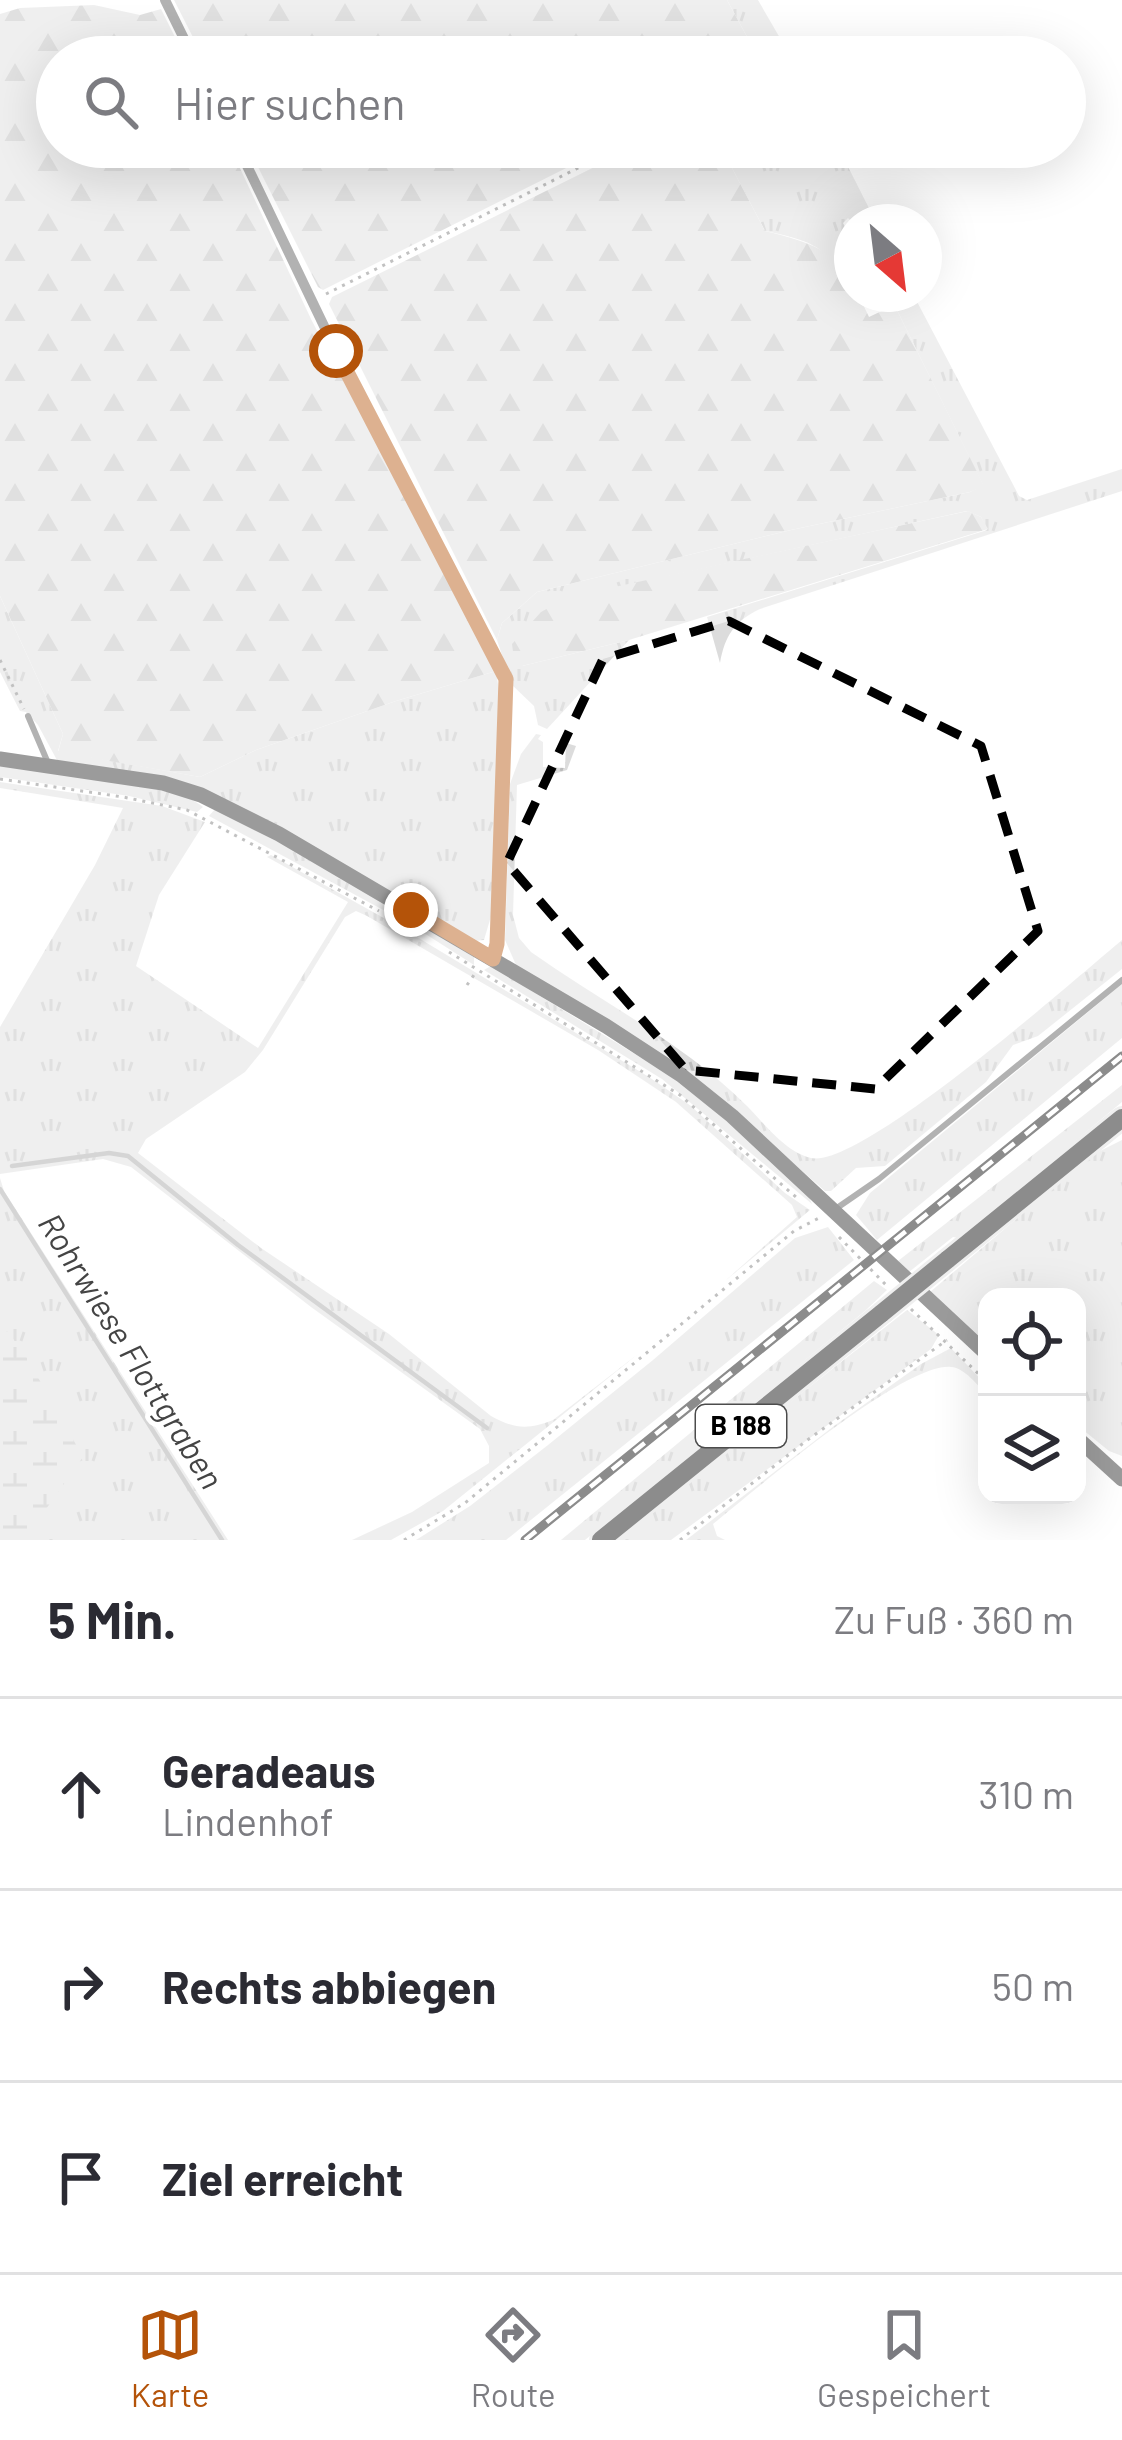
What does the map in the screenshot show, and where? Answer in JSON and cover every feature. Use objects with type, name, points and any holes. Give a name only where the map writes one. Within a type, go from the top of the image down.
[{"type":"highway","name":"B 188","points":[[601,1540],[1122,1118]]},
{"type":"main road","points":[[0,759],[163,783],[211,799],[279,834],[681,1075],[978,1346]]},
{"type":"main road","points":[[1086,1446],[1122,1479]]},
{"type":"street","points":[[165,0],[183,36]]},
{"type":"street","points":[[248,168],[506,679],[498,921],[485,961]]},
{"type":"lane","points":[[28,716],[49,766]]},
{"type":"lane","points":[[828,1213],[879,1179],[1122,980]]},
{"type":"path","points":[[314,301],[578,168]]},
{"type":"path","points":[[0,660],[28,716]]},
{"type":"path","points":[[0,779],[187,810],[383,913]]},
{"type":"path","points":[[446,950],[485,961],[680,1095],[786,1191],[828,1213]]},
{"type":"path","points":[[467,985],[485,961]]},
{"type":"path","points":[[404,1540],[465,1503],[794,1232],[828,1213]]},
{"type":"path","points":[[834,1230],[850,1252],[897,1295]]},
{"type":"path","points":[[913,1310],[978,1372]]},
{"type":"path","points":[[680,1540],[948,1340]]},
{"type":"highlighted area","points":[[729,621],[981,746],[1038,931],[875,1089],[686,1070],[507,863],[603,659]]},
{"type":"green space","points":[[174,0],[727,0],[747,36],[192,36]]},
{"type":"green space","points":[[727,0],[758,0],[779,36],[747,36]]},
{"type":"green space","points":[[94,5],[140,15],[161,9],[174,36],[36,36],[36,168],[240,168],[312,321],[496,671],[256,750],[200,777],[58,752],[63,734],[0,596],[0,14],[20,8]]},
{"type":"green space","points":[[258,168],[566,168],[323,290]]},
{"type":"green space","points":[[593,168],[732,168],[765,231],[807,243],[834,260],[834,312],[867,312],[869,317],[898,312],[984,486],[537,592],[502,623],[497,640],[329,304],[332,297]]},
{"type":"green space","points":[[732,168],[849,168],[867,204],[834,204],[834,264],[816,247],[765,231]]},
{"type":"green space","points":[[898,312],[922,312],[1019,496],[1027,500],[1122,469],[1122,491],[760,609],[732,630],[720,663],[707,617],[987,530],[981,517],[967,511],[568,598],[522,666],[629,640],[547,729],[538,725],[534,706],[512,685],[497,640],[502,623],[537,592],[970,492],[983,485]]},
{"type":"green space","points":[[968,511],[981,517],[988,529],[629,640],[522,666],[514,659],[512,644],[541,612],[568,597]]},
{"type":"green space","points":[[0,596],[63,734],[58,751],[200,777],[256,750],[496,671],[502,710],[492,913],[484,940],[474,941],[235,804],[58,762],[38,725],[20,711],[0,672]]},
{"type":"green space","points":[[536,734],[543,742],[543,767],[565,768],[566,743],[576,746],[567,770],[517,785],[513,915],[519,938],[531,952],[697,1063],[802,1155],[837,1153],[919,1104],[1122,940],[1122,969],[1038,1036],[1013,1045],[986,1082],[885,1166],[856,1168],[825,1191],[689,1072],[516,965],[505,940],[510,784],[521,754]]},
{"type":"green space","points":[[0,766],[139,785],[203,807],[197,812],[129,796],[0,777]]},
{"type":"green space","points":[[0,782],[162,806],[205,822],[159,895],[136,966],[258,1048],[348,902],[267,857],[271,855],[649,1077],[691,1106],[785,1193],[810,1210],[725,1281],[797,1217],[792,1205],[676,1102],[598,1050],[367,916],[356,911],[345,917],[245,1072],[146,1139],[138,1153],[261,1248],[389,1334],[507,1424],[529,1427],[553,1420],[638,1354],[443,1511],[391,1540],[352,1540],[412,1512],[489,1463],[489,1446],[480,1429],[311,1307],[131,1167],[103,1159],[0,1174],[0,1027],[123,808],[0,788]]},
{"type":"green space","points":[[215,809],[474,957],[474,965],[413,926],[209,816]]},
{"type":"green space","points":[[491,966],[666,1073],[720,1115],[808,1195],[812,1204],[662,1079],[484,970]]},
{"type":"green space","points":[[1122,984],[1122,1038],[877,1240],[856,1215],[870,1193]]},
{"type":"green space","points":[[1122,1085],[1122,1102],[959,1238],[953,1237],[909,1272],[898,1261]]},
{"type":"green space","points":[[1122,1140],[1122,1456],[1086,1432],[1086,1288],[978,1288],[978,1336],[930,1292],[1092,1155]]},
{"type":"green space","points":[[0,1178],[4,1191],[228,1540],[0,1540]]},
{"type":"green space","points":[[828,1227],[854,1260],[506,1540],[416,1540],[470,1506],[548,1445],[795,1238]]},
{"type":"green space","points":[[874,1281],[887,1290],[865,1311],[585,1540],[561,1540]]},
{"type":"green space","points":[[907,1310],[939,1335],[931,1349],[671,1540],[615,1540]]},
{"type":"green space","points":[[0,1332],[8,1332],[27,1358],[83,1457],[24,1540],[0,1540]]},
{"type":"green space","points":[[951,1348],[978,1376],[978,1386],[951,1367],[900,1385],[830,1431],[713,1524],[717,1536],[725,1540],[686,1540],[834,1426]]},
{"type":"waterway","points":[[12,1166],[109,1153],[128,1156],[238,1245],[487,1428]]},
{"type":"waterway","name":"Rohrwiese Flottgraben","points":[[0,1189],[222,1540]]},
{"type":"railway","points":[[525,1540],[1122,1056]]},
{"type":"route","points":[[336,351],[506,679],[493,959],[411,910]]}]
